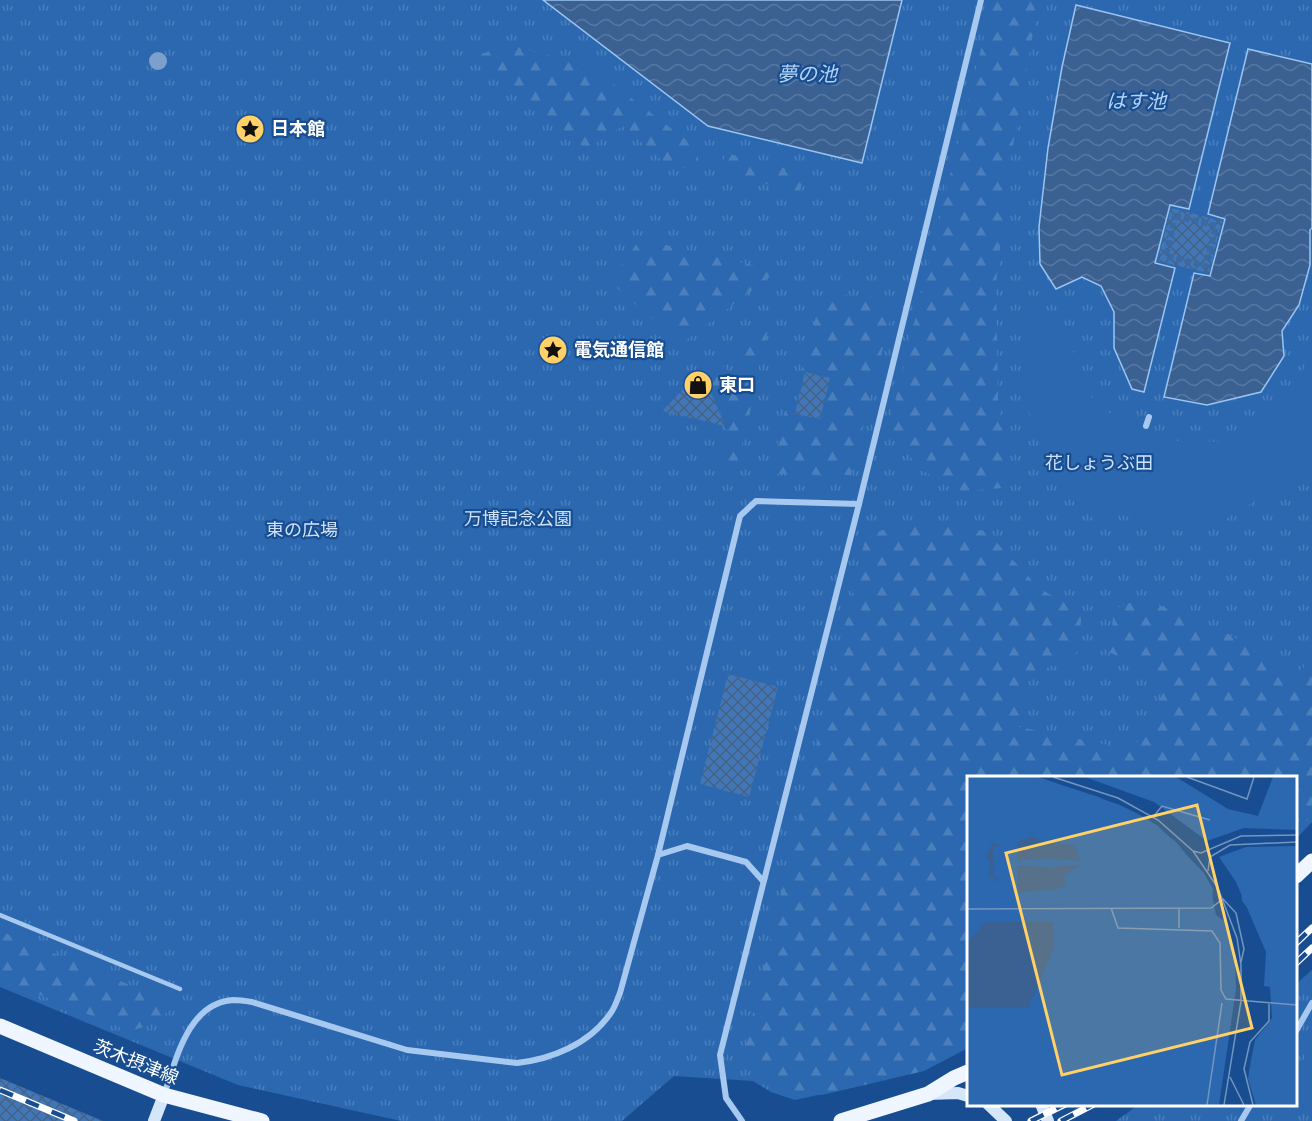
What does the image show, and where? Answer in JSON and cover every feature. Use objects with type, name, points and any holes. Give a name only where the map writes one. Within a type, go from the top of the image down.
[{"type":"main road","points":[[1297,875],[1311,864]]},
{"type":"main road","name":"茨木摂津線","points":[[0,1026],[164,1095],[262,1121]]},
{"type":"main road","points":[[928,1095],[954,1078],[967,1073]]},
{"type":"main road","points":[[841,1121],[928,1095],[958,1093],[967,1095]]},
{"type":"main road","points":[[154,1121],[164,1095]]},
{"type":"main road","points":[[990,1106],[1006,1121]]},
{"type":"main road","points":[[1042,1106],[1048,1121]]},
{"type":"street","points":[[742,1121],[726,1098],[720,1055],[859,504],[981,0]]},
{"type":"street","points":[[1146,426],[1149,417]]},
{"type":"street","points":[[164,1095],[190,1028],[198,1017],[216,1005],[233,1000],[252,1002],[407,1050],[517,1064],[570,1048],[596,1030],[611,1013],[620,993],[658,855],[740,516],[756,501],[859,504]]},
{"type":"street","points":[[658,855],[687,846],[746,862],[763,881]]},
{"type":"street","points":[[1297,1029],[1312,1003]]},
{"type":"street","points":[[1241,1121],[1250,1106]]},
{"type":"lane","points":[[0,915],[180,989]]},
{"type":"green space","name":"万博記念公園","points":[[0,0],[1312,0],[1312,822],[1297,838],[1297,776],[967,776],[854,1087],[795,1100],[771,1092],[753,1081],[674,1076],[622,1121],[401,1121],[238,1085],[0,987]]},
{"type":"green space","points":[[993,0],[1039,0],[1011,156],[996,284],[998,402],[1009,455],[1002,488],[962,491],[919,469],[889,426]]},
{"type":"green space","points":[[510,45],[591,67],[698,149],[698,170],[667,165],[623,126],[586,149],[478,55]]},
{"type":"green space","points":[[725,153],[805,173],[799,194],[722,170]]},
{"type":"green space","points":[[640,239],[777,271],[681,344],[610,282]]},
{"type":"green space","points":[[836,293],[882,304],[890,320],[851,475],[771,472],[785,412],[794,417],[817,414],[828,397],[821,373],[801,371],[821,298]]},
{"type":"green space","name":"花しょうぶ田","points":[[1040,312],[1069,338],[1082,379],[1092,398],[1136,432],[1168,441],[1222,442],[1274,415],[1312,356],[1312,457],[1293,478],[1222,521],[1152,535],[1154,522],[1107,512],[1103,527],[1051,481],[1024,396],[1021,317]]},
{"type":"green space","points":[[770,322],[758,371],[740,366],[725,354]]},
{"type":"green space","points":[[716,361],[737,377],[757,382],[736,468],[720,464],[728,432],[704,371]]},
{"type":"green space","points":[[909,521],[986,531],[1039,588],[1082,613],[1077,654],[1023,679],[1019,727],[1133,750],[1169,682],[1109,652],[1114,609],[1142,598],[1233,636],[1288,677],[1312,662],[1312,814],[1297,831],[1297,776],[967,776],[967,1049],[924,1071],[822,1095],[780,1092],[758,1075],[743,1055],[866,536]]},
{"type":"green space","points":[[0,931],[178,1005],[147,1026],[130,1031],[0,979]]},
{"type":"green space","points":[[1312,970],[1312,1121],[1116,1121],[1137,1106],[1297,1106],[1297,983]]},
{"type":"green space","points":[[1312,1046],[1312,1109],[1297,1100],[1297,1070]]},
{"type":"water","name":"夢の池","points":[[543,0],[902,0],[862,163],[708,126]]},
{"type":"water","name":"はす池","points":[[1076,5],[1230,43],[1189,209],[1170,205],[1155,263],[1175,268],[1144,392],[1132,389],[1114,348],[1114,312],[1101,286],[1082,277],[1056,289],[1040,264],[1039,227],[1048,148],[1062,67]]},
{"type":"water","points":[[1248,49],[1312,64],[1310,265],[1299,305],[1282,331],[1284,356],[1261,392],[1207,405],[1164,397],[1194,273],[1210,276],[1225,219],[1208,214]]},
{"type":"building","points":[[1171,208],[1222,221],[1209,273],[1158,261]]},
{"type":"building","name":"東口","points":[[702,370],[725,426],[662,411]]},
{"type":"building","points":[[805,372],[830,378],[820,419],[795,414]]},
{"type":"building","points":[[728,674],[778,687],[749,797],[700,784]]},
{"type":"building","points":[[0,1078],[103,1121],[0,1121]]},
{"type":"tunnel","points":[[1175,216],[1216,226],[1206,266],[1166,256],[1175,216]]},
{"type":"railway","points":[[1297,942],[1312,928]]},
{"type":"railway","points":[[1297,962],[1312,948]]},
{"type":"railway","points":[[0,1090],[74,1121]]},
{"type":"railway","points":[[1031,1121],[1061,1106]]},
{"type":"railway","points":[[1061,1121],[1090,1106]]},
{"type":"place","name":"日本館","points":[[250,129]]},
{"type":"place","name":"電気通信館","points":[[553,350]]},
{"type":"place","name":"東口","points":[[698,385]]},
{"type":"park label","name":"東の広場","points":[[302,530]]}]
